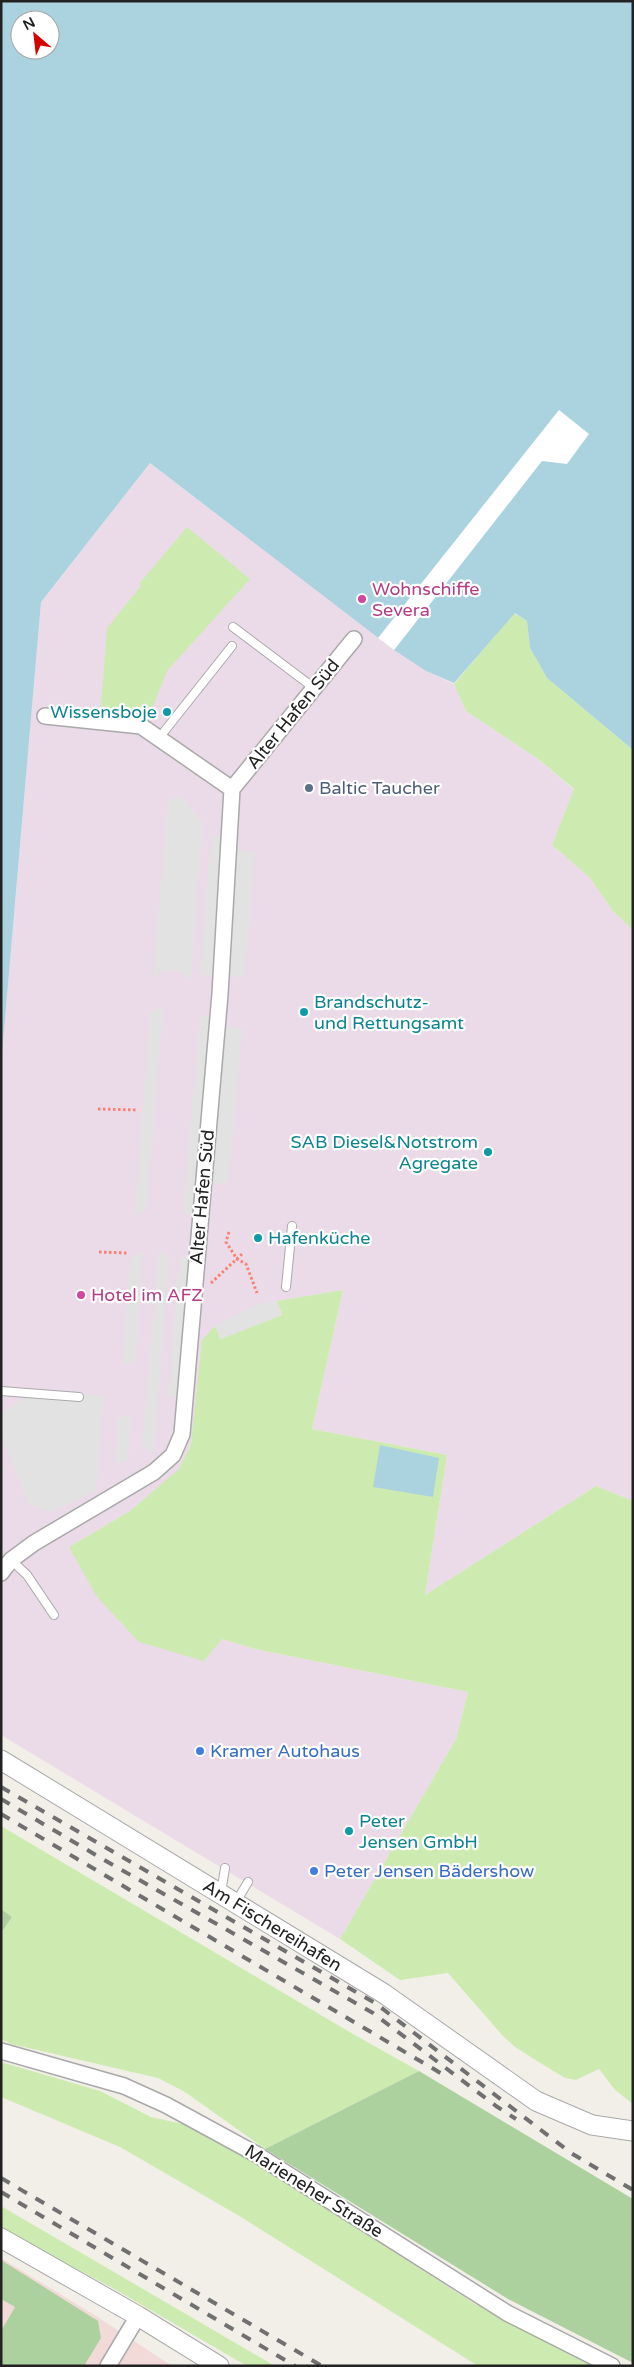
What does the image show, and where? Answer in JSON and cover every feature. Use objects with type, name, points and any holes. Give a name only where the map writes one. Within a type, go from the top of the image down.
[{"type":"street","name":"Alter Hafen Süd","points":[[1,1573],[11,1560],[34,1543],[154,1472],[172,1455],[182,1434],[220,994],[232,789],[354,639]]},
{"type":"street","points":[[45,716],[141,726],[232,789]]},
{"type":"street","name":"Am Fischereihafen","points":[[1,1760],[383,1993],[536,2101],[592,2125],[633,2131]]},
{"type":"street","name":"Marieneher Straße","points":[[1,2051],[124,2086],[166,2105],[256,2154],[507,2313],[612,2366]]},
{"type":"street","points":[[1,2238],[138,2316],[219,2366]]},
{"type":"street","points":[[108,2366],[138,2316]]},
{"type":"lane","points":[[234,627],[314,688]]},
{"type":"lane","points":[[159,738],[232,646]]},
{"type":"lane","points":[[286,1287],[292,1226]]},
{"type":"lane","points":[[1,1391],[79,1397]]},
{"type":"lane","points":[[11,1560],[27,1574],[54,1616]]},
{"type":"lane","points":[[225,1868],[227,1899]]},
{"type":"lane","points":[[227,1899],[248,1882]]},
{"type":"path","points":[[98,1109],[138,1110]]},
{"type":"path","points":[[229,1232],[226,1242],[238,1259],[246,1264],[257,1293]]},
{"type":"path","points":[[99,1252],[127,1253]]},
{"type":"path","points":[[194,1287],[208,1286],[242,1254]]},
{"type":"shaded area","points":[[150,463],[394,650],[426,671],[454,684],[466,711],[538,759],[574,790],[552,845],[589,877],[613,911],[633,930],[633,1501],[596,1486],[425,1595],[447,1455],[312,1429],[343,1290],[278,1301],[221,1339],[215,1326],[191,1444],[179,1470],[130,1511],[69,1547],[222,1639],[255,1649],[468,1692],[456,1739],[340,1939],[1,1735],[1,1066],[41,602]]},
{"type":"shaded area","points":[[181,797],[203,822],[191,979],[179,971],[166,970],[153,977],[168,800]]},
{"type":"shaded area","points":[[211,836],[224,837],[242,851],[255,852],[245,977],[200,975]]},
{"type":"shaded area","points":[[163,1007],[147,1209],[135,1216],[150,1012]]},
{"type":"shaded area","points":[[200,1016],[209,1016],[209,1026],[242,1028],[229,1183],[198,1184],[195,1215],[183,1213]]},
{"type":"shaded area","points":[[159,1250],[169,1258],[154,1454],[142,1446]]},
{"type":"shaded area","points":[[143,1251],[136,1360],[123,1366],[130,1258]]},
{"type":"shaded area","points":[[179,1257],[190,1258],[179,1398],[168,1396]]},
{"type":"shaded area","points":[[277,1301],[282,1315],[221,1339],[215,1326],[256,1305]]},
{"type":"shaded area","points":[[30,1394],[104,1395],[96,1491],[50,1512],[28,1504],[1,1432],[1,1414]]},
{"type":"shaded area","points":[[131,1414],[128,1460],[115,1464],[118,1418]]},
{"type":"shaded area","points":[[1,2258],[96,2316],[172,2366],[1,2366]]},
{"type":"green space","points":[[187,527],[250,579],[167,671],[148,719],[100,717],[107,628],[141,586],[139,584]]},
{"type":"green space","points":[[514,613],[527,621],[530,648],[547,678],[633,750],[633,930],[613,911],[589,877],[552,845],[574,789],[538,759],[466,711],[454,684]]},
{"type":"green space","points":[[343,1290],[312,1429],[447,1455],[425,1595],[596,1486],[633,1501],[633,2104],[615,2090],[599,2069],[576,2080],[565,2078],[515,2047],[502,2035],[448,1973],[400,1980],[340,1939],[456,1739],[468,1692],[255,1649],[222,1639],[204,1661],[139,1642],[97,1597],[69,1547],[130,1511],[179,1469],[191,1444],[202,1340],[215,1326],[220,1338],[282,1315],[277,1301]]},
{"type":"green space","points":[[1,1826],[419,2071],[265,2149],[185,2092],[158,2078],[11,2044],[1,2039],[1,1933],[12,1917],[1,1909]]},
{"type":"green space","points":[[1,1909],[12,1917],[1,1933]]},
{"type":"green space","points":[[1,2062],[100,2091],[151,2117],[183,2124],[249,2159],[475,2304],[541,2334],[599,2366],[478,2366],[241,2217],[120,2147],[1,2097]]},
{"type":"green space","points":[[419,2071],[633,2199],[633,2363],[508,2299],[265,2149]]},
{"type":"green space","points":[[1,2206],[275,2366],[247,2366],[109,2286],[1,2229]]},
{"type":"green space","points":[[1,2260],[98,2321],[101,2338],[84,2366],[1,2366],[1,2331],[15,2307],[1,2299]]},
{"type":"water","points":[[1,1],[633,1],[633,750],[547,678],[530,648],[527,621],[515,613],[454,683],[426,671],[394,650],[150,463],[41,602],[1,1066]]},
{"type":"water","points":[[380,1445],[439,1458],[433,1497],[373,1487]]},
{"type":"pier","points":[[559,410],[589,434],[567,464],[542,461],[394,650],[378,638]]},
{"type":"railway","points":[[1,1787],[375,2003],[571,2153],[633,2190]]},
{"type":"railway","points":[[1,1799],[373,2013],[516,2119]]},
{"type":"railway","points":[[1,1814],[449,2078]]},
{"type":"railway","points":[[1,2178],[322,2366]]},
{"type":"railway","points":[[1,2192],[295,2366]]},
{"type":"place","name":"Wohnschiffe Severa","points":[[362,599]]},
{"type":"place","name":"Wissensboje","points":[[167,712]]},
{"type":"place","name":"Baltic Taucher","points":[[309,788]]},
{"type":"place","name":"Brandschutz- und Rettungsamt","points":[[304,1012]]},
{"type":"place","name":"SAB Diesel&Notstrom Agregate","points":[[488,1152]]},
{"type":"place","name":"Hafenküche","points":[[258,1238]]},
{"type":"place","name":"Hotel im AFZ","points":[[81,1295]]},
{"type":"place","name":"Kramer Autohaus","points":[[200,1751]]},
{"type":"place","name":"Peter Jensen GmbH","points":[[349,1831]]},
{"type":"place","name":"Peter Jensen Bädershow","points":[[314,1871]]}]
